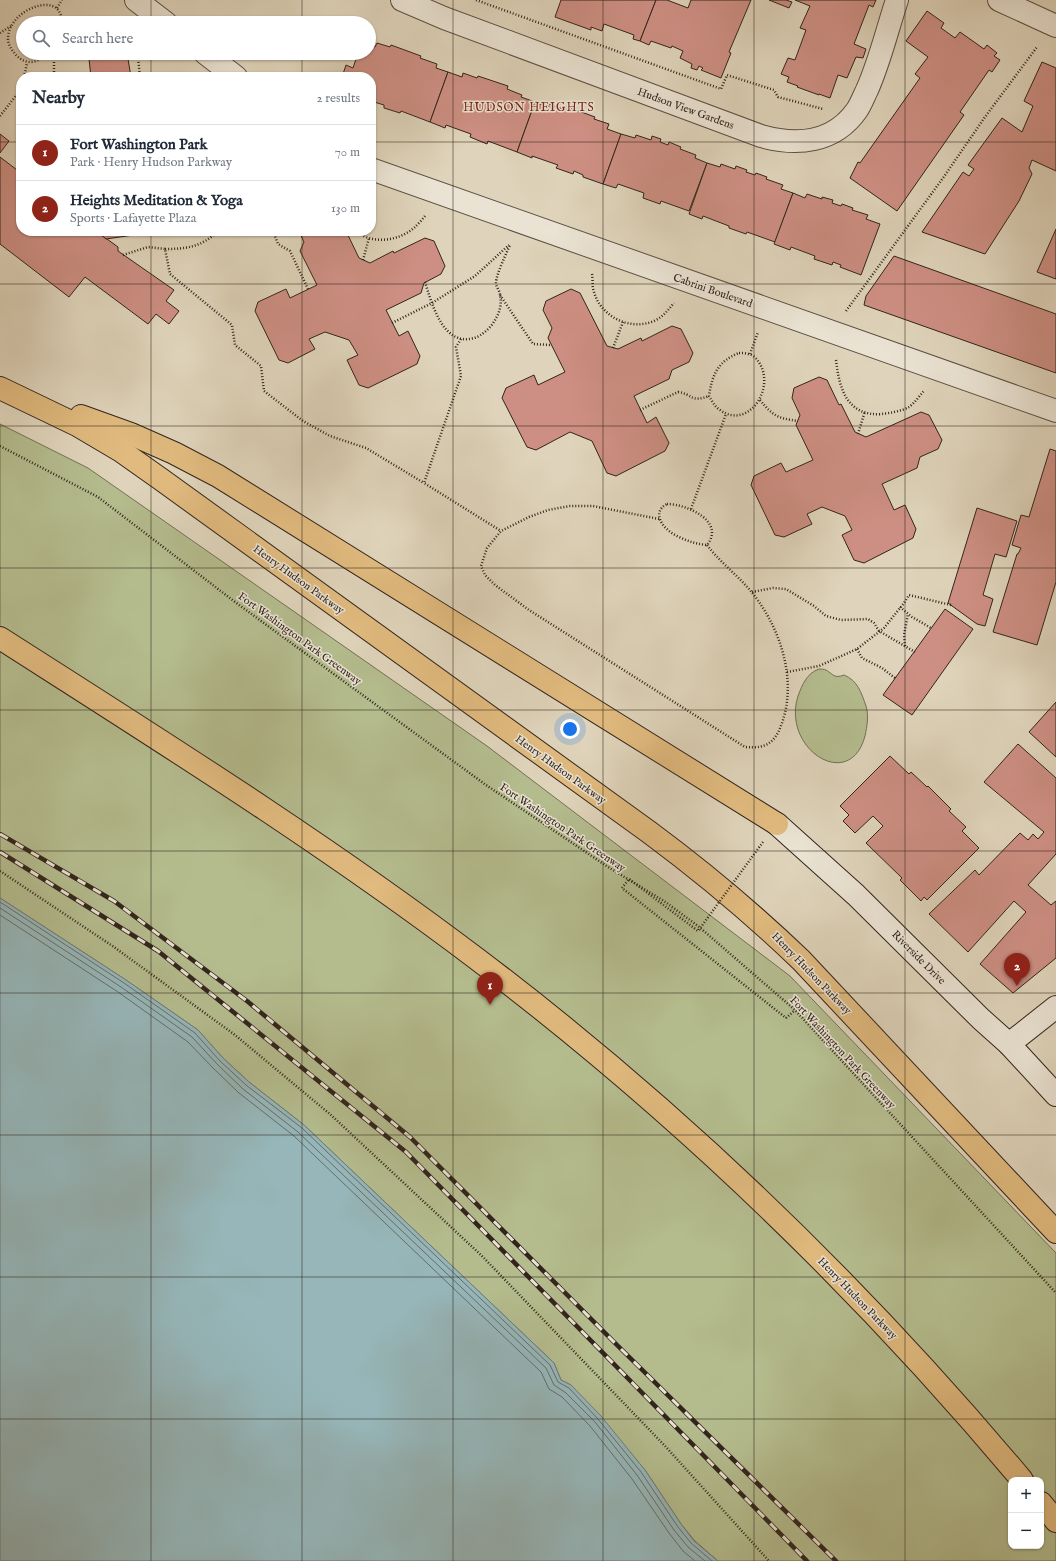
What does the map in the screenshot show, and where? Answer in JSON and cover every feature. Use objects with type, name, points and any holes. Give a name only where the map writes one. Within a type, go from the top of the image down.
[{"type":"highway","points":[[0,388],[131,434],[174,453],[218,476],[777,824]]},
{"type":"highway","name":"Henry Hudson Parkway","points":[[0,388],[77,425],[121,451],[660,841],[727,892],[765,925],[801,960],[1056,1232]]},
{"type":"highway","name":"Henry Hudson Parkway","points":[[0,638],[161,742],[397,900],[471,954],[632,1084],[787,1226],[849,1288],[918,1360],[1019,1477]]},
{"type":"highway","points":[[1044,1507],[1056,1521]]},
{"type":"street","points":[[136,0],[157,16]]},
{"type":"street","name":"Hudson View Gardens","points":[[402,0],[444,18],[761,136],[779,141],[800,141],[819,138],[832,133],[845,124],[858,109],[871,80],[897,0]]},
{"type":"street","points":[[1000,0],[1056,26]]},
{"type":"street","points":[[214,60],[230,72]]},
{"type":"street","name":"Cabrini Boulevard","points":[[376,171],[1056,411]]},
{"type":"street","name":"Riverside Drive","points":[[777,824],[851,890],[981,1019],[1009,1044],[1055,1093]]},
{"type":"street","points":[[1009,1044],[1056,1007]]},
{"type":"path","points":[[57,8],[62,0]]},
{"type":"path","points":[[476,0],[721,89],[727,75],[774,90],[778,97],[831,111]]},
{"type":"path","points":[[20,16],[27,10],[38,5],[49,5],[57,8],[62,16]]},
{"type":"path","points":[[16,20],[9,31],[8,40],[11,49],[16,54]]},
{"type":"path","points":[[0,33],[13,24]]},
{"type":"path","points":[[846,312],[943,178],[985,117],[1037,47]]},
{"type":"path","points":[[22,60],[27,63],[40,60]]},
{"type":"path","points":[[54,60],[54,72]]},
{"type":"path","points":[[138,60],[140,72]]},
{"type":"path","points":[[25,72],[27,63]]},
{"type":"path","points":[[0,116],[16,96]]},
{"type":"path","points":[[365,236],[369,238],[390,239],[402,236],[414,228],[425,216]]},
{"type":"path","points":[[123,254],[148,247],[184,249],[199,245],[213,236]]},
{"type":"path","points":[[275,236],[278,244],[290,251],[308,290]]},
{"type":"path","points":[[362,260],[369,238]]},
{"type":"path","points":[[392,323],[432,302],[475,276],[510,245],[496,284],[500,295],[533,344],[552,345]]},
{"type":"path","points":[[165,249],[170,274],[232,325],[235,345],[260,366],[264,391],[303,421],[330,436],[366,448],[501,531]]},
{"type":"path","points":[[592,274],[593,291],[599,305],[615,319],[633,324],[645,324],[664,315],[675,302]]},
{"type":"path","points":[[425,282],[432,302],[444,327],[454,337],[462,339],[469,340],[479,337],[488,329],[496,319],[500,306],[500,295]]},
{"type":"path","points":[[613,348],[624,322]]},
{"type":"path","points":[[750,354],[758,332]]},
{"type":"path","points":[[424,483],[461,376],[456,347],[462,339]]},
{"type":"path","points":[[739,353],[750,354],[762,367],[764,378],[760,400],[752,409],[744,414],[726,414],[719,410],[709,396],[713,375],[720,365],[730,356],[739,353]]},
{"type":"path","points":[[836,359],[838,380],[844,394],[849,402],[860,410],[876,414],[890,413],[908,407],[925,391]]},
{"type":"path","points":[[640,410],[678,392],[684,393],[694,399],[701,399],[709,396]]},
{"type":"path","points":[[760,400],[770,412],[781,419],[798,421]]},
{"type":"path","points":[[858,434],[865,411]]},
{"type":"path","points":[[690,509],[726,414]]},
{"type":"path","name":"Fort Washington Park Greenway","points":[[0,446],[98,497],[235,602],[486,785],[608,867],[664,901],[698,926],[794,1010],[1056,1293]]},
{"type":"path","points":[[659,519],[593,506],[570,506],[548,510],[529,517],[501,531],[487,548],[481,566],[485,575],[495,585],[530,610],[745,747],[757,748],[768,744],[777,736],[788,700],[787,672],[776,634],[752,592],[707,545],[689,542],[675,535],[667,528],[659,519],[658,512],[661,507],[667,504],[677,504],[690,509],[705,519],[711,527],[713,533],[712,539],[707,545]]},
{"type":"path","points":[[752,592],[774,588],[786,589],[814,606],[826,616],[841,620],[868,619],[874,623],[879,632],[915,652]]},
{"type":"path","points":[[787,672],[819,666],[857,649],[884,628],[909,595],[951,606]]},
{"type":"path","points":[[900,607],[908,614],[931,628]]},
{"type":"path","points":[[905,646],[904,635],[908,614]]},
{"type":"path","points":[[857,649],[862,658],[882,668],[895,678]]},
{"type":"path","points":[[763,842],[698,931],[629,879],[622,888],[786,1018],[794,1010]]},
{"type":"path","points":[[0,871],[114,947],[235,1035],[331,1115],[482,1256],[666,1447],[769,1561]]},
{"type":"green space","points":[[0,424],[88,468],[487,746],[790,976],[1056,1253],[1056,1561],[718,1561],[695,1541],[681,1524],[645,1470],[571,1385],[561,1380],[554,1363],[304,1125],[249,1082],[223,1058],[198,1030],[126,980],[0,898]]},
{"type":"green space","points":[[819,669],[826,670],[836,676],[844,675],[853,680],[861,692],[866,706],[868,717],[865,736],[857,753],[846,761],[833,762],[820,757],[808,747],[799,733],[795,715],[798,696],[808,676]]},
{"type":"water","points":[[0,898],[126,980],[198,1030],[223,1058],[249,1082],[304,1125],[554,1363],[561,1380],[571,1385],[601,1416],[645,1470],[694,1541],[718,1561],[0,1561]]},
{"type":"building","points":[[561,0],[656,0],[640,41],[633,39],[634,35],[604,24],[602,31],[591,27],[591,30],[555,17]]},
{"type":"building","points":[[656,0],[667,0],[688,8],[691,0],[751,0],[729,52],[731,53],[721,78],[701,70],[703,68],[699,66],[697,70],[691,68],[692,64],[680,58],[683,51],[672,46],[671,48],[651,41],[649,45],[640,41]]},
{"type":"building","points":[[769,0],[786,0],[792,2],[789,8]]},
{"type":"building","points":[[795,0],[876,0],[873,7],[869,5],[854,44],[866,49],[863,58],[856,57],[847,78],[838,75],[830,98],[797,87],[798,86],[787,82],[789,77],[781,74],[788,58],[795,60],[806,30],[800,28],[810,6]]},
{"type":"building","points":[[927,11],[944,23],[941,28],[955,38],[960,32],[984,49],[987,45],[997,53],[994,56],[1000,60],[992,72],[989,70],[960,112],[964,115],[897,211],[850,178],[858,162],[860,163],[920,78],[915,74],[928,57],[906,41]]},
{"type":"building","points":[[377,43],[390,47],[391,45],[421,56],[420,58],[437,64],[436,68],[448,72],[430,122],[401,111],[400,113],[384,108],[384,105],[376,103],[376,72],[344,72],[346,65],[353,68],[356,60],[376,60]]},
{"type":"building","points":[[89,60],[128,60],[130,72],[90,72]]},
{"type":"building","points":[[1042,62],[1056,68],[1056,171],[1032,160],[1029,168],[1032,174],[1019,201],[985,254],[922,232],[963,172],[969,176],[974,169],[968,165],[1002,118],[1022,132],[1033,106],[1024,101]]},
{"type":"building","points":[[448,72],[462,77],[463,73],[477,78],[478,76],[508,86],[507,89],[522,95],[521,97],[535,102],[517,152],[488,141],[487,144],[470,137],[471,134],[446,125],[445,128],[430,122]]},
{"type":"building","points":[[535,102],[548,107],[549,104],[563,109],[565,106],[595,117],[594,119],[609,124],[607,129],[621,134],[603,184],[583,177],[583,175],[574,171],[573,174],[556,168],[558,165],[517,152]]},
{"type":"building","points":[[0,134],[9,141],[0,153]]},
{"type":"building","points":[[621,134],[635,138],[636,135],[651,140],[652,136],[661,139],[660,142],[668,145],[669,142],[681,147],[680,149],[696,155],[695,158],[707,163],[689,211],[661,201],[660,204],[643,198],[644,193],[618,184],[616,188],[603,184]]},
{"type":"building","points":[[0,157],[16,169],[16,236],[103,236],[118,247],[118,251],[174,290],[166,301],[179,311],[169,324],[156,314],[148,324],[85,277],[69,297],[0,244]]},
{"type":"building","points":[[707,163],[720,167],[721,164],[735,169],[736,166],[747,170],[746,172],[755,175],[756,173],[767,177],[766,179],[783,185],[781,189],[793,193],[775,242],[747,232],[746,234],[729,228],[729,226],[703,216],[702,219],[689,214]]},
{"type":"building","points":[[793,193],[805,198],[807,194],[822,199],[822,197],[833,200],[832,203],[841,206],[842,204],[853,208],[852,210],[868,215],[866,219],[880,224],[861,275],[840,267],[841,265],[833,262],[832,265],[814,259],[815,256],[791,247],[790,250],[774,244]]},
{"type":"building","points":[[1056,229],[1056,279],[1037,272]]},
{"type":"building","points":[[102,236],[127,236],[106,239]]},
{"type":"building","points":[[301,236],[348,236],[359,258],[370,263],[393,251],[394,253],[425,238],[434,241],[445,266],[441,274],[424,283],[421,293],[386,310],[399,336],[408,331],[420,356],[417,364],[368,388],[359,385],[347,360],[358,355],[349,340],[325,332],[309,339],[315,349],[288,363],[279,360],[255,311],[258,302],[286,289],[290,298],[317,285],[300,251],[304,242]]},
{"type":"building","points":[[894,256],[1056,314],[1056,373],[864,305],[866,296]]},
{"type":"building","points":[[571,289],[580,293],[607,346],[618,349],[641,338],[642,341],[672,326],[681,329],[693,353],[689,362],[672,370],[669,379],[634,396],[647,423],[656,417],[669,443],[665,451],[616,476],[607,473],[592,441],[570,432],[536,450],[527,447],[502,398],[506,388],[534,375],[538,385],[565,372],[548,338],[552,328],[543,310],[546,301]]},
{"type":"building","points":[[819,377],[827,380],[839,405],[841,404],[855,432],[866,437],[921,412],[929,415],[942,440],[938,449],[920,457],[917,468],[882,484],[894,510],[905,505],[916,529],[913,538],[864,563],[854,560],[842,535],[852,530],[845,516],[822,507],[807,514],[812,524],[784,537],[775,535],[751,485],[754,476],[781,463],[786,472],[813,460],[796,425],[800,415],[792,398],[794,388]]},
{"type":"building","points":[[1050,449],[1056,451],[1056,582],[1037,645],[993,632],[1017,554],[1021,548],[1012,545],[1021,515],[1029,517]]},
{"type":"building","points":[[977,508],[1017,521],[1006,557],[995,554],[983,595],[993,599],[985,626],[977,624],[948,603]]},
{"type":"building","points":[[945,609],[973,629],[912,715],[883,695]]},
{"type":"building","points":[[1056,702],[1056,757],[1029,732]]},
{"type":"building","points":[[1018,744],[1056,778],[1056,854],[1028,885],[1051,905],[1056,901],[1056,958],[1013,993],[980,964],[1026,912],[1014,901],[968,952],[929,914],[975,870],[979,875],[1020,833],[1028,840],[1033,834],[1038,839],[1044,832],[984,782]]},
{"type":"building","points":[[890,756],[909,774],[911,772],[927,787],[928,786],[951,809],[949,811],[966,827],[962,831],[979,848],[927,900],[924,897],[921,901],[900,880],[902,878],[866,843],[883,826],[873,816],[855,833],[843,821],[849,815],[840,806]]},
{"type":"railway","points":[[0,834],[114,901],[247,1001],[410,1137],[618,1346],[836,1561]]},
{"type":"railway","points":[[0,852],[158,951],[406,1152],[807,1561]]},
{"type":"place","name":"Heights Meditation & Yoga","points":[[1017,986]]},
{"type":"place","name":"Fort Washington Park","points":[[490,1005]]},
{"type":"district","name":"HUDSON HEIGHTS","points":[[529,107]]}]
